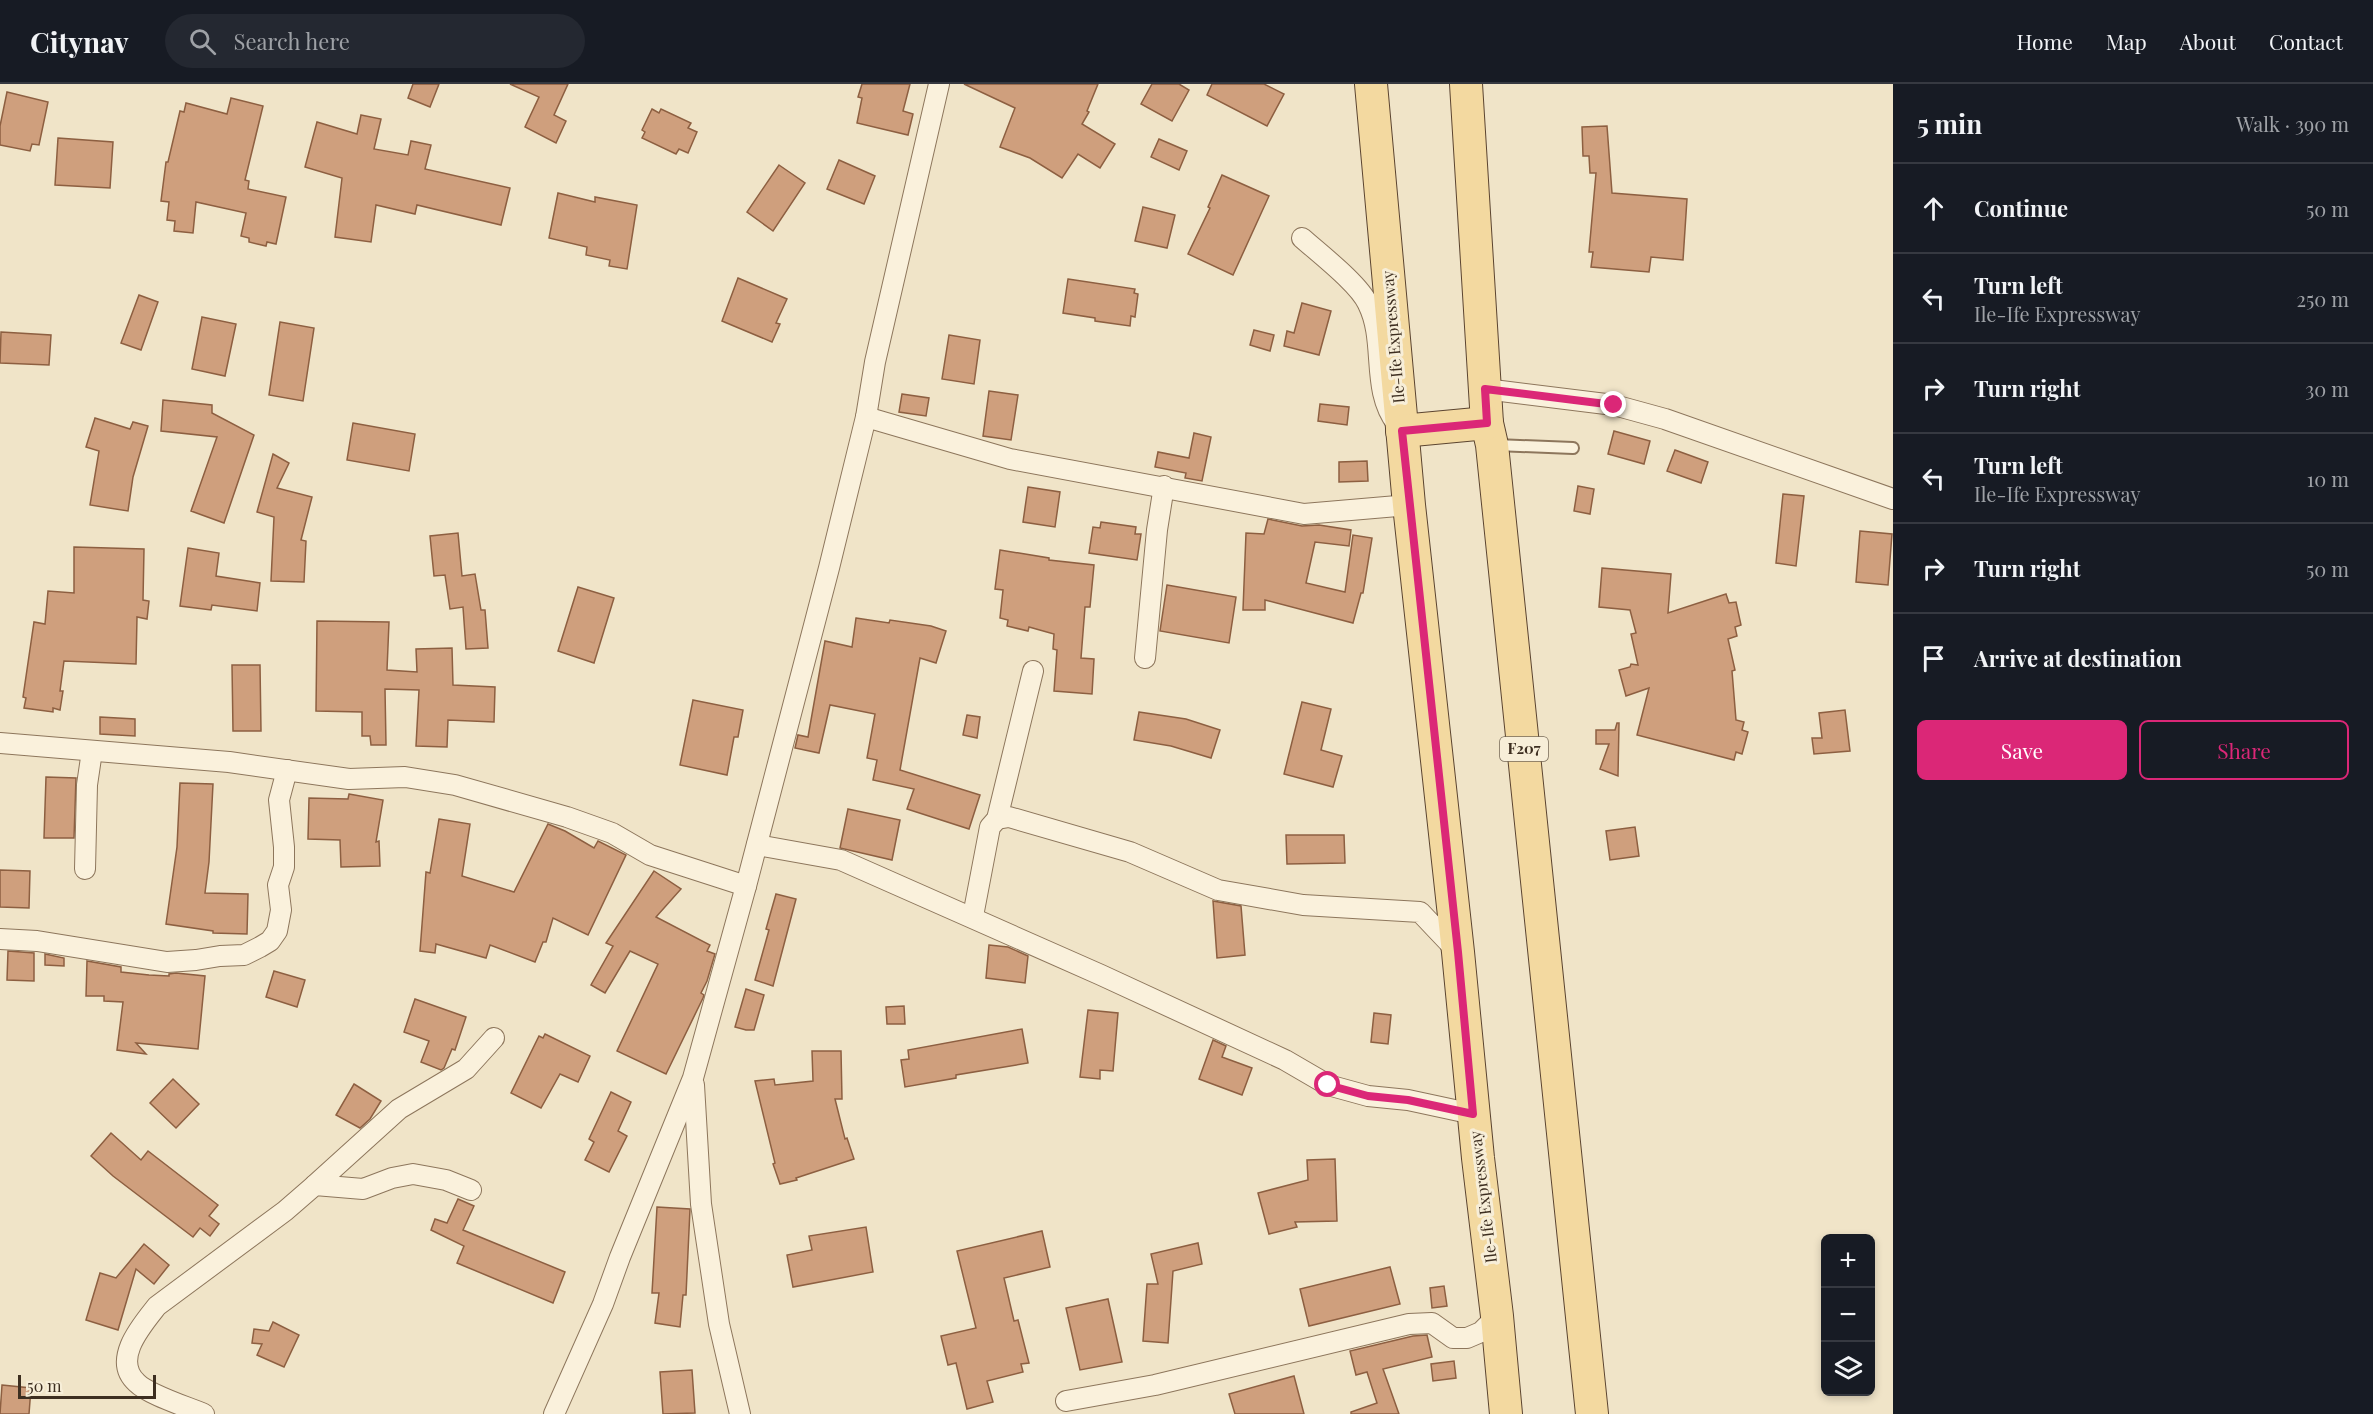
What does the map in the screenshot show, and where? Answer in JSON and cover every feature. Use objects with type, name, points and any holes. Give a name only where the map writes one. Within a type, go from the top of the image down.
[{"type":"main road","name":"Ile-Ife Expressway","points":[[1371,84],[1409,505],[1506,1414]]},
{"type":"main road","name":"F207","points":[[1466,84],[1485,389],[1592,1414]]},
{"type":"main road","points":[[1402,431],[1490,434]]},
{"type":"street","points":[[555,1414],[603,1304],[693,1078],[801,681],[866,417],[875,362],[939,84]]},
{"type":"street","points":[[1302,238],[1357,289],[1369,305],[1374,327],[1383,402],[1402,431]]},
{"type":"street","points":[[1485,389],[1614,405],[1665,419],[1893,499]]},
{"type":"street","points":[[866,417],[1010,459],[1304,514],[1409,505]]},
{"type":"street","points":[[1145,658],[1157,530],[1164,486]]},
{"type":"street","points":[[998,819],[1033,671]]},
{"type":"street","points":[[0,743],[230,762],[349,779],[405,777],[455,785],[567,817],[612,833],[650,855],[746,886]]},
{"type":"street","points":[[85,869],[87,785],[92,751]]},
{"type":"street","points":[[0,939],[37,941],[167,962],[244,955],[260,947],[270,941],[277,931],[279,921],[278,885],[284,867],[284,847],[279,801],[287,770]]},
{"type":"street","points":[[973,916],[990,826],[998,819],[1009,817],[1130,852],[1218,890],[1304,905],[1420,912],[1458,952]]},
{"type":"street","points":[[757,845],[841,860],[921,897],[973,916],[1285,1060],[1328,1085],[1368,1096],[1408,1100],[1473,1114]]},
{"type":"street","points":[[204,1414],[136,1383],[129,1371],[128,1350],[141,1325],[157,1306],[285,1211],[399,1109],[466,1069],[494,1038]]},
{"type":"street","points":[[693,1078],[700,1204],[719,1324],[740,1414]]},
{"type":"street","points":[[315,1185],[363,1189],[392,1178],[413,1174],[446,1180],[471,1190]]},
{"type":"street","points":[[1066,1401],[1155,1385],[1409,1324],[1432,1323],[1453,1338],[1467,1338],[1481,1332],[1497,1316]]},
{"type":"lane","points":[[1490,434],[1573,448]]},
{"type":"building","points":[[413,84],[439,84],[430,107],[408,98]]},
{"type":"building","points":[[510,84],[568,84],[554,115],[566,121],[556,143],[525,127],[539,97]]},
{"type":"building","points":[[862,84],[910,84],[903,111],[913,114],[908,135],[857,123],[862,98],[858,97]]},
{"type":"building","points":[[964,84],[1098,84],[1087,111],[1089,112],[1082,124],[1115,144],[1100,168],[1078,154],[1062,178],[1030,158],[1000,147],[1015,108]]},
{"type":"building","points":[[1152,84],[1179,84],[1189,90],[1172,121],[1141,104]]},
{"type":"building","points":[[1212,84],[1264,84],[1284,94],[1267,126],[1207,95]]},
{"type":"building","points":[[7,92],[48,102],[39,145],[32,144],[30,151],[0,145],[0,126]]},
{"type":"building","points":[[231,98],[263,106],[245,180],[249,181],[248,189],[286,197],[276,244],[267,242],[266,246],[249,242],[249,238],[241,236],[246,213],[196,202],[193,233],[174,231],[175,221],[167,220],[169,202],[161,201],[166,162],[168,162],[180,111],[184,112],[186,103],[227,114]]},
{"type":"building","points":[[652,109],[659,113],[661,109],[691,123],[688,128],[697,132],[688,153],[679,149],[676,154],[642,138],[645,132],[642,130]]},
{"type":"building","points":[[361,115],[381,119],[374,149],[408,155],[411,141],[431,145],[425,169],[510,188],[501,225],[417,205],[415,214],[376,205],[371,242],[335,237],[342,178],[305,167],[317,122],[357,134]]},
{"type":"building","points":[[1607,126],[1612,193],[1687,199],[1683,260],[1651,257],[1649,272],[1591,267],[1593,252],[1589,252],[1596,173],[1590,173],[1589,156],[1583,156],[1582,127]]},
{"type":"building","points":[[58,138],[113,142],[110,188],[55,185]]},
{"type":"building","points":[[1159,139],[1187,151],[1179,170],[1151,157]]},
{"type":"building","points":[[839,160],[875,176],[864,204],[827,189]]},
{"type":"building","points":[[779,165],[805,183],[773,231],[747,212]]},
{"type":"building","points":[[1222,175],[1269,196],[1233,275],[1188,254],[1210,208],[1208,207]]},
{"type":"building","points":[[558,193],[595,202],[595,197],[637,205],[627,269],[609,266],[610,260],[586,255],[587,247],[549,238]]},
{"type":"building","points":[[1143,207],[1175,215],[1167,248],[1135,241]]},
{"type":"building","points":[[738,278],[787,299],[776,323],[780,324],[772,342],[722,321]]},
{"type":"building","points":[[1068,279],[1135,289],[1134,293],[1138,294],[1135,317],[1131,316],[1130,326],[1063,313]]},
{"type":"building","points":[[139,295],[158,302],[141,350],[121,343]]},
{"type":"building","points":[[1302,303],[1331,311],[1319,355],[1284,346],[1287,331],[1294,333]]},
{"type":"building","points":[[202,317],[236,324],[225,376],[192,369]]},
{"type":"building","points":[[280,322],[314,328],[303,401],[269,395]]},
{"type":"building","points":[[1254,330],[1274,335],[1270,351],[1250,345]]},
{"type":"building","points":[[1,332],[51,335],[49,365],[0,363]]},
{"type":"building","points":[[949,335],[980,340],[974,384],[942,379]]},
{"type":"building","points":[[989,391],[1018,395],[1011,440],[983,436]]},
{"type":"building","points":[[902,394],[929,398],[926,416],[899,412]]},
{"type":"building","points":[[163,400],[212,405],[212,413],[254,435],[224,523],[191,511],[217,437],[161,431]]},
{"type":"building","points":[[1320,404],[1349,407],[1347,425],[1318,421]]},
{"type":"building","points":[[95,418],[130,429],[133,422],[148,426],[133,477],[128,511],[90,505],[99,451],[86,447]]},
{"type":"building","points":[[353,423],[415,434],[409,471],[347,460]]},
{"type":"building","points":[[1614,431],[1650,441],[1644,464],[1608,454]]},
{"type":"building","points":[[1194,433],[1211,437],[1202,481],[1185,478],[1186,473],[1155,467],[1158,452],[1189,458]]},
{"type":"building","points":[[1675,450],[1708,462],[1701,483],[1667,471]]},
{"type":"building","points":[[273,454],[289,463],[277,488],[312,497],[301,540],[306,541],[304,582],[271,581],[274,517],[257,512]]},
{"type":"building","points":[[1367,461],[1368,481],[1339,482],[1339,462]]},
{"type":"building","points":[[1578,486],[1594,489],[1590,514],[1574,511]]},
{"type":"building","points":[[1028,487],[1060,492],[1055,527],[1023,522]]},
{"type":"building","points":[[1783,494],[1804,496],[1796,566],[1776,563]]},
{"type":"building","points":[[1268,519],[1302,526],[1319,525],[1351,530],[1349,546],[1315,542],[1306,583],[1345,592],[1353,535],[1372,538],[1363,593],[1361,593],[1353,623],[1265,600],[1265,610],[1243,610],[1246,533],[1264,534]]},
{"type":"building","points":[[1101,522],[1136,527],[1135,534],[1141,534],[1137,560],[1089,553],[1093,527],[1100,528]]},
{"type":"building","points":[[1860,531],[1892,534],[1888,585],[1856,582]]},
{"type":"building","points":[[458,533],[462,576],[475,574],[481,610],[485,610],[488,648],[466,649],[463,607],[450,609],[445,575],[434,576],[430,536]]},
{"type":"building","points":[[74,547],[144,549],[143,600],[149,601],[147,619],[137,617],[136,664],[64,661],[60,710],[53,708],[53,712],[24,708],[26,698],[23,697],[34,622],[45,624],[48,591],[74,593]]},
{"type":"building","points":[[188,548],[219,553],[216,576],[260,583],[257,611],[212,605],[211,610],[180,606]]},
{"type":"building","points":[[1000,550],[1049,558],[1049,560],[1094,565],[1090,607],[1085,607],[1081,658],[1094,659],[1092,694],[1054,691],[1057,650],[1053,649],[1054,634],[1029,627],[1028,631],[1007,626],[1008,620],[1000,618],[1003,590],[995,589]]},
{"type":"building","points":[[1602,568],[1671,574],[1668,613],[1726,594],[1729,603],[1736,602],[1741,625],[1735,627],[1737,636],[1728,639],[1735,670],[1732,671],[1736,720],[1744,722],[1742,730],[1748,732],[1742,754],[1736,752],[1734,760],[1637,735],[1649,688],[1626,696],[1619,670],[1630,667],[1631,664],[1638,665],[1631,634],[1636,633],[1630,610],[1599,607]]},
{"type":"building","points":[[1167,585],[1236,597],[1229,643],[1160,631]]},
{"type":"building","points":[[578,587],[614,598],[594,663],[558,651]]},
{"type":"building","points":[[856,618],[889,623],[890,620],[931,626],[946,631],[936,663],[920,658],[900,770],[980,795],[969,829],[907,809],[914,789],[873,780],[877,760],[867,758],[875,714],[830,705],[819,753],[795,748],[798,735],[808,737],[825,641],[852,647]]},
{"type":"building","points":[[317,621],[389,622],[387,670],[417,672],[416,649],[452,648],[453,685],[495,687],[494,722],[448,720],[447,747],[416,746],[419,690],[385,689],[386,745],[371,745],[370,736],[362,736],[362,712],[316,711]]},
{"type":"building","points":[[232,665],[260,665],[261,731],[233,731]]},
{"type":"building","points":[[693,700],[743,710],[738,737],[734,737],[727,775],[680,765]]},
{"type":"building","points":[[1302,702],[1331,709],[1321,750],[1342,756],[1333,787],[1284,774]]},
{"type":"building","points":[[1845,710],[1850,751],[1814,754],[1812,738],[1822,738],[1819,713]]},
{"type":"building","points":[[1139,712],[1186,719],[1220,730],[1211,758],[1171,746],[1134,740]]},
{"type":"building","points":[[967,715],[980,717],[977,738],[963,735]]},
{"type":"building","points":[[100,717],[135,719],[135,736],[100,734]]},
{"type":"building","points":[[1619,723],[1618,776],[1600,769],[1609,744],[1596,744],[1596,730],[1615,730]]},
{"type":"building","points":[[46,777],[76,778],[74,838],[44,838]]},
{"type":"building","points":[[180,783],[213,784],[205,893],[248,894],[247,934],[213,933],[213,931],[166,924],[177,847]]},
{"type":"building","points":[[349,794],[383,800],[376,842],[379,841],[380,866],[341,867],[340,840],[308,839],[309,798],[348,799]]},
{"type":"building","points":[[848,809],[900,820],[892,860],[840,848]]},
{"type":"building","points":[[439,819],[470,824],[462,876],[514,892],[548,824],[594,848],[598,841],[626,855],[588,935],[553,918],[546,942],[543,942],[535,962],[490,945],[486,958],[436,944],[435,953],[420,951],[426,872],[430,873]]},
{"type":"building","points":[[1635,827],[1639,856],[1610,860],[1606,831]]},
{"type":"building","points":[[1286,835],[1344,835],[1345,863],[1287,864]]},
{"type":"building","points":[[0,870],[30,871],[29,908],[0,907]]},
{"type":"building","points":[[654,871],[681,889],[656,917],[710,945],[707,951],[715,954],[701,993],[704,995],[703,998],[666,1074],[617,1051],[658,964],[630,951],[605,993],[591,985],[613,946],[606,943]]},
{"type":"building","points":[[776,894],[796,899],[773,986],[755,980]]},
{"type":"building","points":[[1213,901],[1241,906],[1245,955],[1217,958]]},
{"type":"building","points":[[989,945],[1008,947],[1028,956],[1025,983],[986,978]]},
{"type":"building","points":[[8,951],[34,953],[34,981],[7,980]]},
{"type":"building","points":[[45,954],[64,958],[64,966],[45,965]]},
{"type":"building","points":[[87,961],[121,967],[121,972],[205,976],[198,1049],[136,1043],[146,1054],[117,1050],[123,1002],[104,1001],[104,996],[86,996]]},
{"type":"building","points":[[274,971],[305,980],[297,1007],[266,997]]},
{"type":"building","points":[[746,989],[764,995],[754,1030],[735,1027]]},
{"type":"building","points":[[415,999],[466,1017],[455,1050],[452,1049],[441,1070],[421,1062],[429,1041],[404,1032]]},
{"type":"building","points":[[904,1006],[905,1024],[887,1024],[886,1007]]},
{"type":"building","points":[[1088,1010],[1118,1013],[1113,1071],[1100,1070],[1100,1079],[1080,1077]]},
{"type":"building","points":[[1374,1013],[1391,1015],[1388,1044],[1371,1042]]},
{"type":"building","points":[[1022,1029],[1028,1063],[956,1075],[956,1078],[905,1087],[901,1060],[909,1059],[908,1050]]},
{"type":"building","points":[[545,1034],[590,1056],[578,1082],[560,1074],[541,1108],[511,1093],[539,1036],[543,1038]]},
{"type":"building","points":[[1213,1040],[1226,1046],[1222,1057],[1252,1068],[1242,1095],[1199,1079]]},
{"type":"building","points":[[812,1051],[841,1051],[842,1099],[835,1099],[845,1139],[847,1138],[854,1159],[780,1184],[773,1164],[775,1163],[755,1081],[774,1079],[775,1085],[813,1081]]},
{"type":"building","points":[[173,1079],[199,1104],[176,1128],[150,1103]]},
{"type":"building","points":[[354,1084],[381,1101],[370,1119],[360,1128],[336,1115]]},
{"type":"building","points":[[611,1092],[631,1102],[618,1131],[627,1136],[609,1172],[585,1160],[594,1142],[589,1139]]},
{"type":"building","points":[[111,1133],[141,1160],[148,1151],[218,1205],[209,1216],[219,1224],[210,1236],[200,1228],[193,1237],[113,1176],[91,1156]]},
{"type":"building","points":[[1335,1159],[1337,1221],[1295,1222],[1297,1227],[1269,1234],[1258,1193],[1308,1180],[1307,1160]]},
{"type":"building","points":[[458,1199],[474,1206],[463,1230],[565,1272],[553,1303],[457,1263],[464,1246],[431,1230],[435,1219],[447,1223]]},
{"type":"building","points":[[657,1207],[690,1209],[686,1295],[683,1295],[680,1327],[655,1323],[659,1293],[652,1293]]},
{"type":"building","points":[[866,1227],[873,1272],[793,1287],[787,1255],[812,1250],[809,1236]]},
{"type":"building","points":[[1042,1231],[1050,1267],[1004,1278],[1014,1321],[1018,1320],[1029,1363],[1021,1364],[1023,1372],[987,1381],[993,1402],[967,1409],[956,1363],[948,1365],[941,1336],[976,1328],[957,1251]]},
{"type":"building","points":[[1198,1243],[1202,1264],[1173,1271],[1168,1343],[1143,1341],[1147,1284],[1158,1284],[1151,1254]]},
{"type":"building","points":[[144,1244],[169,1265],[154,1284],[136,1269],[118,1330],[86,1320],[100,1273],[116,1278]]},
{"type":"building","points":[[1390,1267],[1400,1304],[1309,1326],[1300,1289]]},
{"type":"building","points":[[1444,1286],[1447,1306],[1432,1308],[1430,1288]]},
{"type":"building","points":[[1108,1299],[1122,1362],[1080,1370],[1066,1308]]},
{"type":"building","points":[[273,1322],[299,1335],[284,1367],[257,1355],[262,1344],[252,1343],[254,1329],[269,1331]]},
{"type":"building","points":[[1427,1335],[1432,1357],[1383,1369],[1399,1414],[1351,1414],[1351,1412],[1377,1403],[1367,1372],[1356,1375],[1350,1351],[1413,1336]]},
{"type":"building","points":[[1454,1361],[1456,1378],[1433,1381],[1431,1364]]},
{"type":"building","points":[[692,1370],[695,1413],[663,1414],[660,1372]]},
{"type":"building","points":[[1294,1376],[1304,1414],[1235,1414],[1229,1394]]},
{"type":"building","points":[[2,1385],[31,1388],[29,1414],[0,1414]]},
{"type":"route","points":[[1328,1085],[1368,1096],[1408,1100],[1473,1114],[1458,952],[1402,431],[1487,423],[1485,389],[1614,405]]}]
